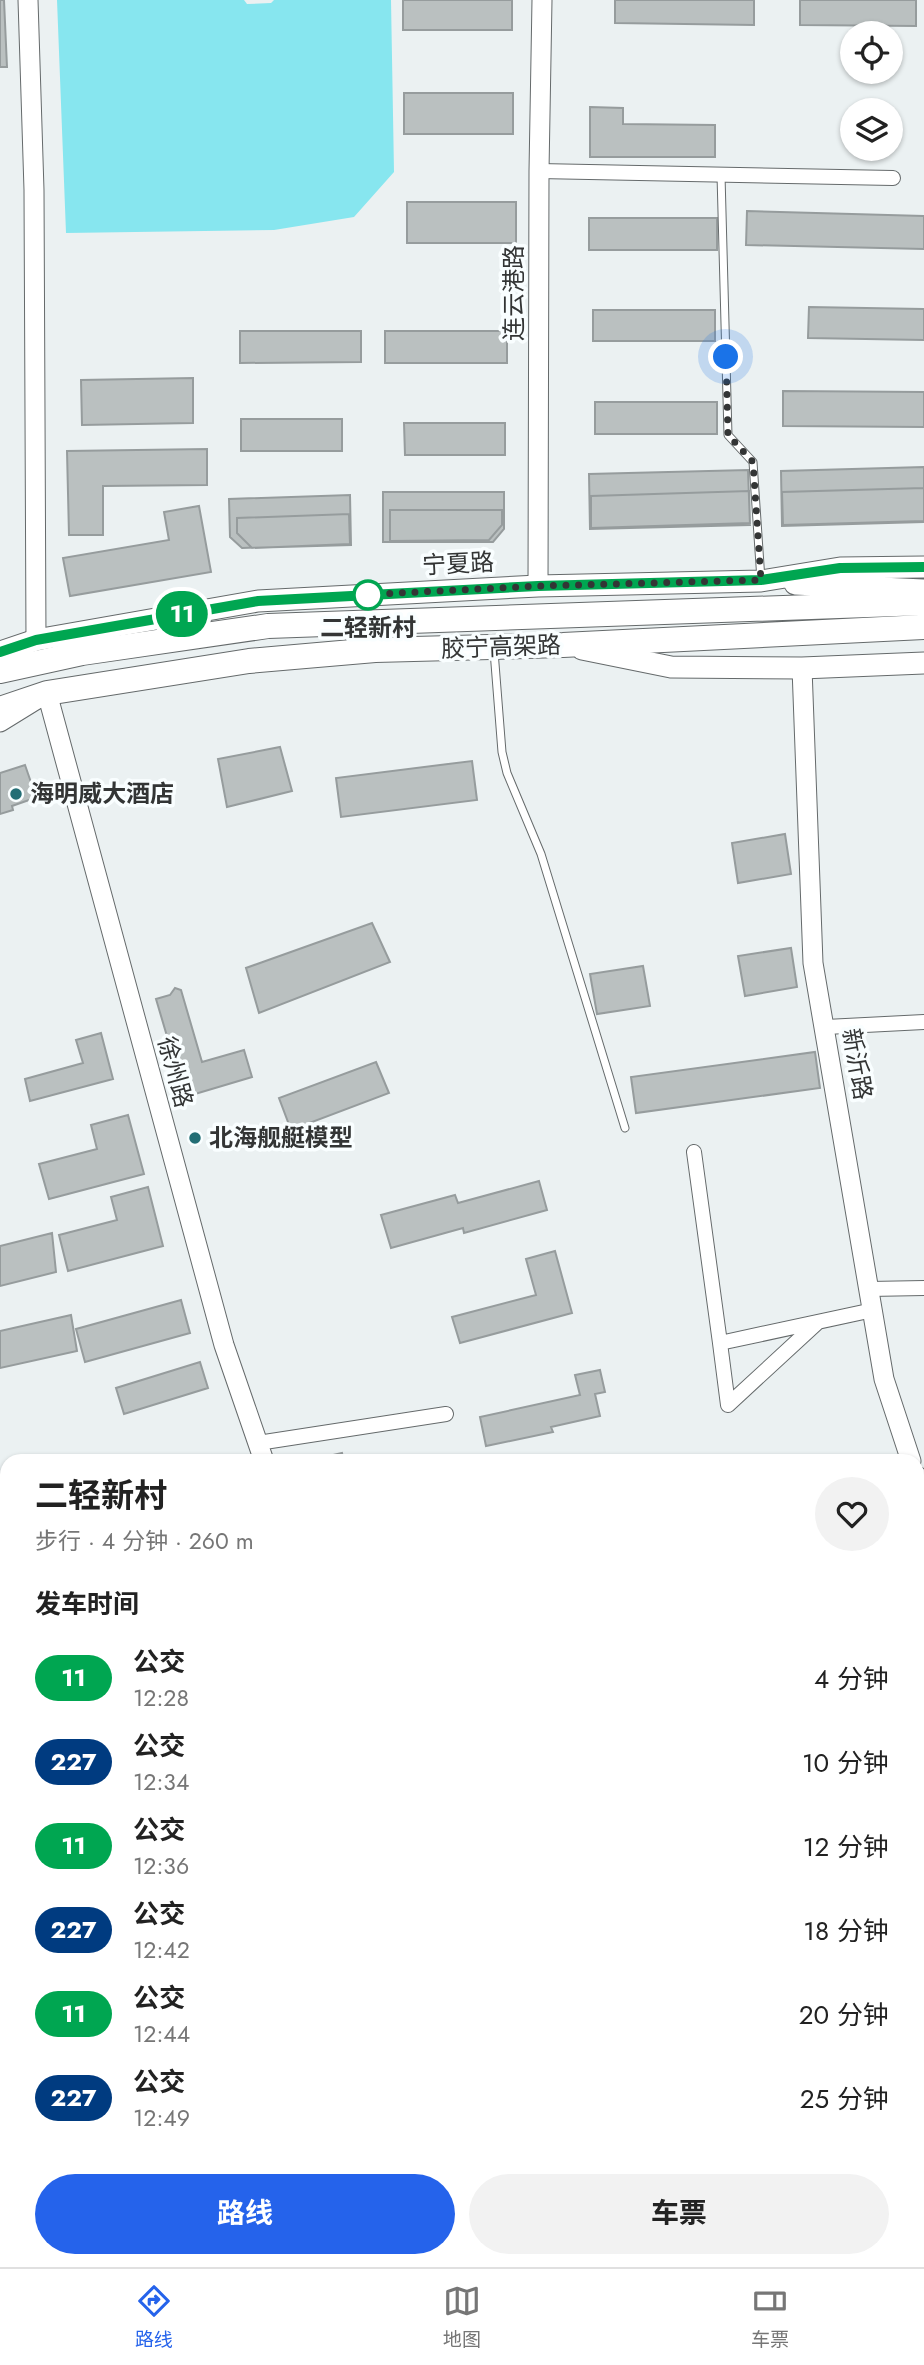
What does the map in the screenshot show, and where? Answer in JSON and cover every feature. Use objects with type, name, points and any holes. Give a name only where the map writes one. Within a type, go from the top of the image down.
[{"type":"highway","name":"胶宁高架路","points":[[0,671],[82,653],[268,626],[924,603]]},
{"type":"highway","name":"胶宁高架路","points":[[0,709],[47,693],[249,661],[375,650],[563,645],[924,627]]},
{"type":"main road","name":"宁夏路","points":[[0,652],[36,640],[258,601],[538,586],[761,580],[840,568],[924,567]]},
{"type":"main road","points":[[761,580],[799,585],[924,590]]},
{"type":"main road","points":[[563,645],[671,667],[802,668],[924,663]]},
{"type":"street","points":[[28,0],[34,190],[36,640]]},
{"type":"street","name":"连云港路","points":[[538,586],[542,0]]},
{"type":"street","points":[[539,171],[892,178]]},
{"type":"street","name":"新沂路","points":[[802,668],[813,963],[884,1379],[909,1454]]},
{"type":"street","points":[[0,722],[47,693]]},
{"type":"street","name":"徐州路","points":[[47,693],[224,1345],[261,1452]]},
{"type":"street","points":[[826,1027],[924,1022]]},
{"type":"street","points":[[694,1152],[728,1405],[818,1322]]},
{"type":"street","points":[[870,1289],[924,1288]]},
{"type":"street","points":[[720,1343],[873,1310]]},
{"type":"street","points":[[261,1452],[446,1414]]},
{"type":"lane","points":[[721,175],[728,435],[753,462],[761,580]]},
{"type":"lane","points":[[494,647],[502,752],[507,773],[541,854],[625,1128]]},
{"type":"shaded area","points":[[57,0],[244,0],[247,4],[271,3],[274,0],[391,0],[394,172],[354,217],[274,230],[66,233]]},
{"type":"building","points":[[0,0],[4,0],[7,67],[0,67]]},
{"type":"building","points":[[403,0],[512,0],[512,30],[403,30]]},
{"type":"building","points":[[615,0],[754,0],[754,25],[615,23]]},
{"type":"building","points":[[800,0],[916,0],[916,26],[903,26],[903,21],[840,21],[840,25],[800,25]]},
{"type":"building","points":[[404,93],[513,93],[513,134],[404,134]]},
{"type":"building","points":[[590,107],[623,108],[623,124],[715,125],[715,157],[590,157]]},
{"type":"building","points":[[407,202],[516,202],[516,243],[407,243]]},
{"type":"building","points":[[747,211],[924,216],[924,249],[746,245]]},
{"type":"building","points":[[589,218],[717,218],[717,250],[589,250]]},
{"type":"building","points":[[809,307],[924,309],[924,340],[808,338]]},
{"type":"building","points":[[593,310],[715,310],[715,341],[593,341]]},
{"type":"building","points":[[240,331],[361,331],[361,362],[240,363]]},
{"type":"building","points":[[385,331],[507,331],[507,363],[385,363]]},
{"type":"building","points":[[193,378],[193,423],[82,425],[81,380]]},
{"type":"building","points":[[783,391],[924,392],[924,427],[783,426]]},
{"type":"building","points":[[595,402],[717,402],[717,434],[595,434]]},
{"type":"building","points":[[241,419],[342,419],[342,451],[241,451]]},
{"type":"building","points":[[404,423],[505,423],[505,455],[405,455]]},
{"type":"building","points":[[207,449],[207,485],[103,486],[103,535],[69,535],[67,451]]},
{"type":"building","points":[[924,467],[924,522],[782,526],[781,471]]},
{"type":"building","points":[[748,470],[750,525],[590,529],[589,474]]},
{"type":"building","points":[[924,488],[924,521],[783,525],[782,492]]},
{"type":"building","points":[[749,491],[750,523],[591,528],[591,496]]},
{"type":"building","points":[[383,492],[504,492],[504,529],[493,542],[383,542]]},
{"type":"building","points":[[350,495],[351,545],[242,548],[230,537],[229,499]]},
{"type":"building","points":[[199,506],[211,572],[70,596],[63,558],[169,540],[164,512]]},
{"type":"building","points":[[390,510],[502,510],[502,525],[489,540],[390,541]]},
{"type":"building","points":[[349,514],[350,544],[252,548],[237,533],[237,518]]},
{"type":"building","points":[[280,747],[292,791],[227,807],[218,759]]},
{"type":"building","points":[[472,761],[477,800],[341,817],[336,778]]},
{"type":"building","name":"海明威大酒店","points":[[25,765],[33,788],[32,799],[12,806],[13,810],[0,814],[0,773]]},
{"type":"building","points":[[785,834],[791,874],[738,883],[732,843]]},
{"type":"building","points":[[372,923],[390,962],[259,1013],[246,968]]},
{"type":"building","points":[[791,948],[797,987],[745,996],[738,956]]},
{"type":"building","points":[[643,966],[650,1006],[597,1014],[590,974]]},
{"type":"building","points":[[175,988],[181,990],[202,1062],[244,1050],[252,1077],[185,1097],[156,999],[170,995]]},
{"type":"building","points":[[101,1033],[113,1079],[30,1101],[25,1079],[83,1063],[76,1040]]},
{"type":"building","points":[[815,1052],[820,1088],[636,1113],[631,1077]]},
{"type":"building","points":[[376,1062],[389,1093],[291,1130],[279,1098]]},
{"type":"building","points":[[128,1115],[144,1174],[49,1199],[39,1164],[97,1149],[91,1125]]},
{"type":"building","points":[[539,1181],[547,1210],[464,1233],[463,1228],[391,1248],[381,1215],[455,1195],[458,1203]]},
{"type":"building","points":[[148,1187],[163,1246],[68,1271],[59,1235],[117,1220],[111,1197]]},
{"type":"building","points":[[52,1233],[56,1272],[0,1286],[0,1246]]},
{"type":"building","points":[[555,1251],[572,1313],[460,1343],[452,1317],[536,1295],[526,1259]]},
{"type":"building","points":[[181,1300],[190,1333],[85,1362],[76,1329]]},
{"type":"building","points":[[71,1315],[77,1351],[0,1368],[0,1331]]},
{"type":"building","points":[[200,1362],[208,1388],[124,1414],[116,1388]]},
{"type":"building","points":[[600,1370],[605,1392],[595,1394],[600,1416],[551,1427],[553,1432],[486,1446],[480,1417],[580,1395],[575,1375]]},
{"type":"bus line","name":"11","points":[[0,652],[36,640],[258,601],[538,586],[761,580],[840,568],[924,567]]},
{"type":"place","name":"二轻新村","points":[[368,595]]},
{"type":"place","name":"海明威大酒店","points":[[16,794]]},
{"type":"place","name":"北海舰艇模型","points":[[195,1138]]},
{"type":"route","points":[[368,595],[360,595],[538,586],[761,580],[753,462],[728,435],[726,357]]}]
